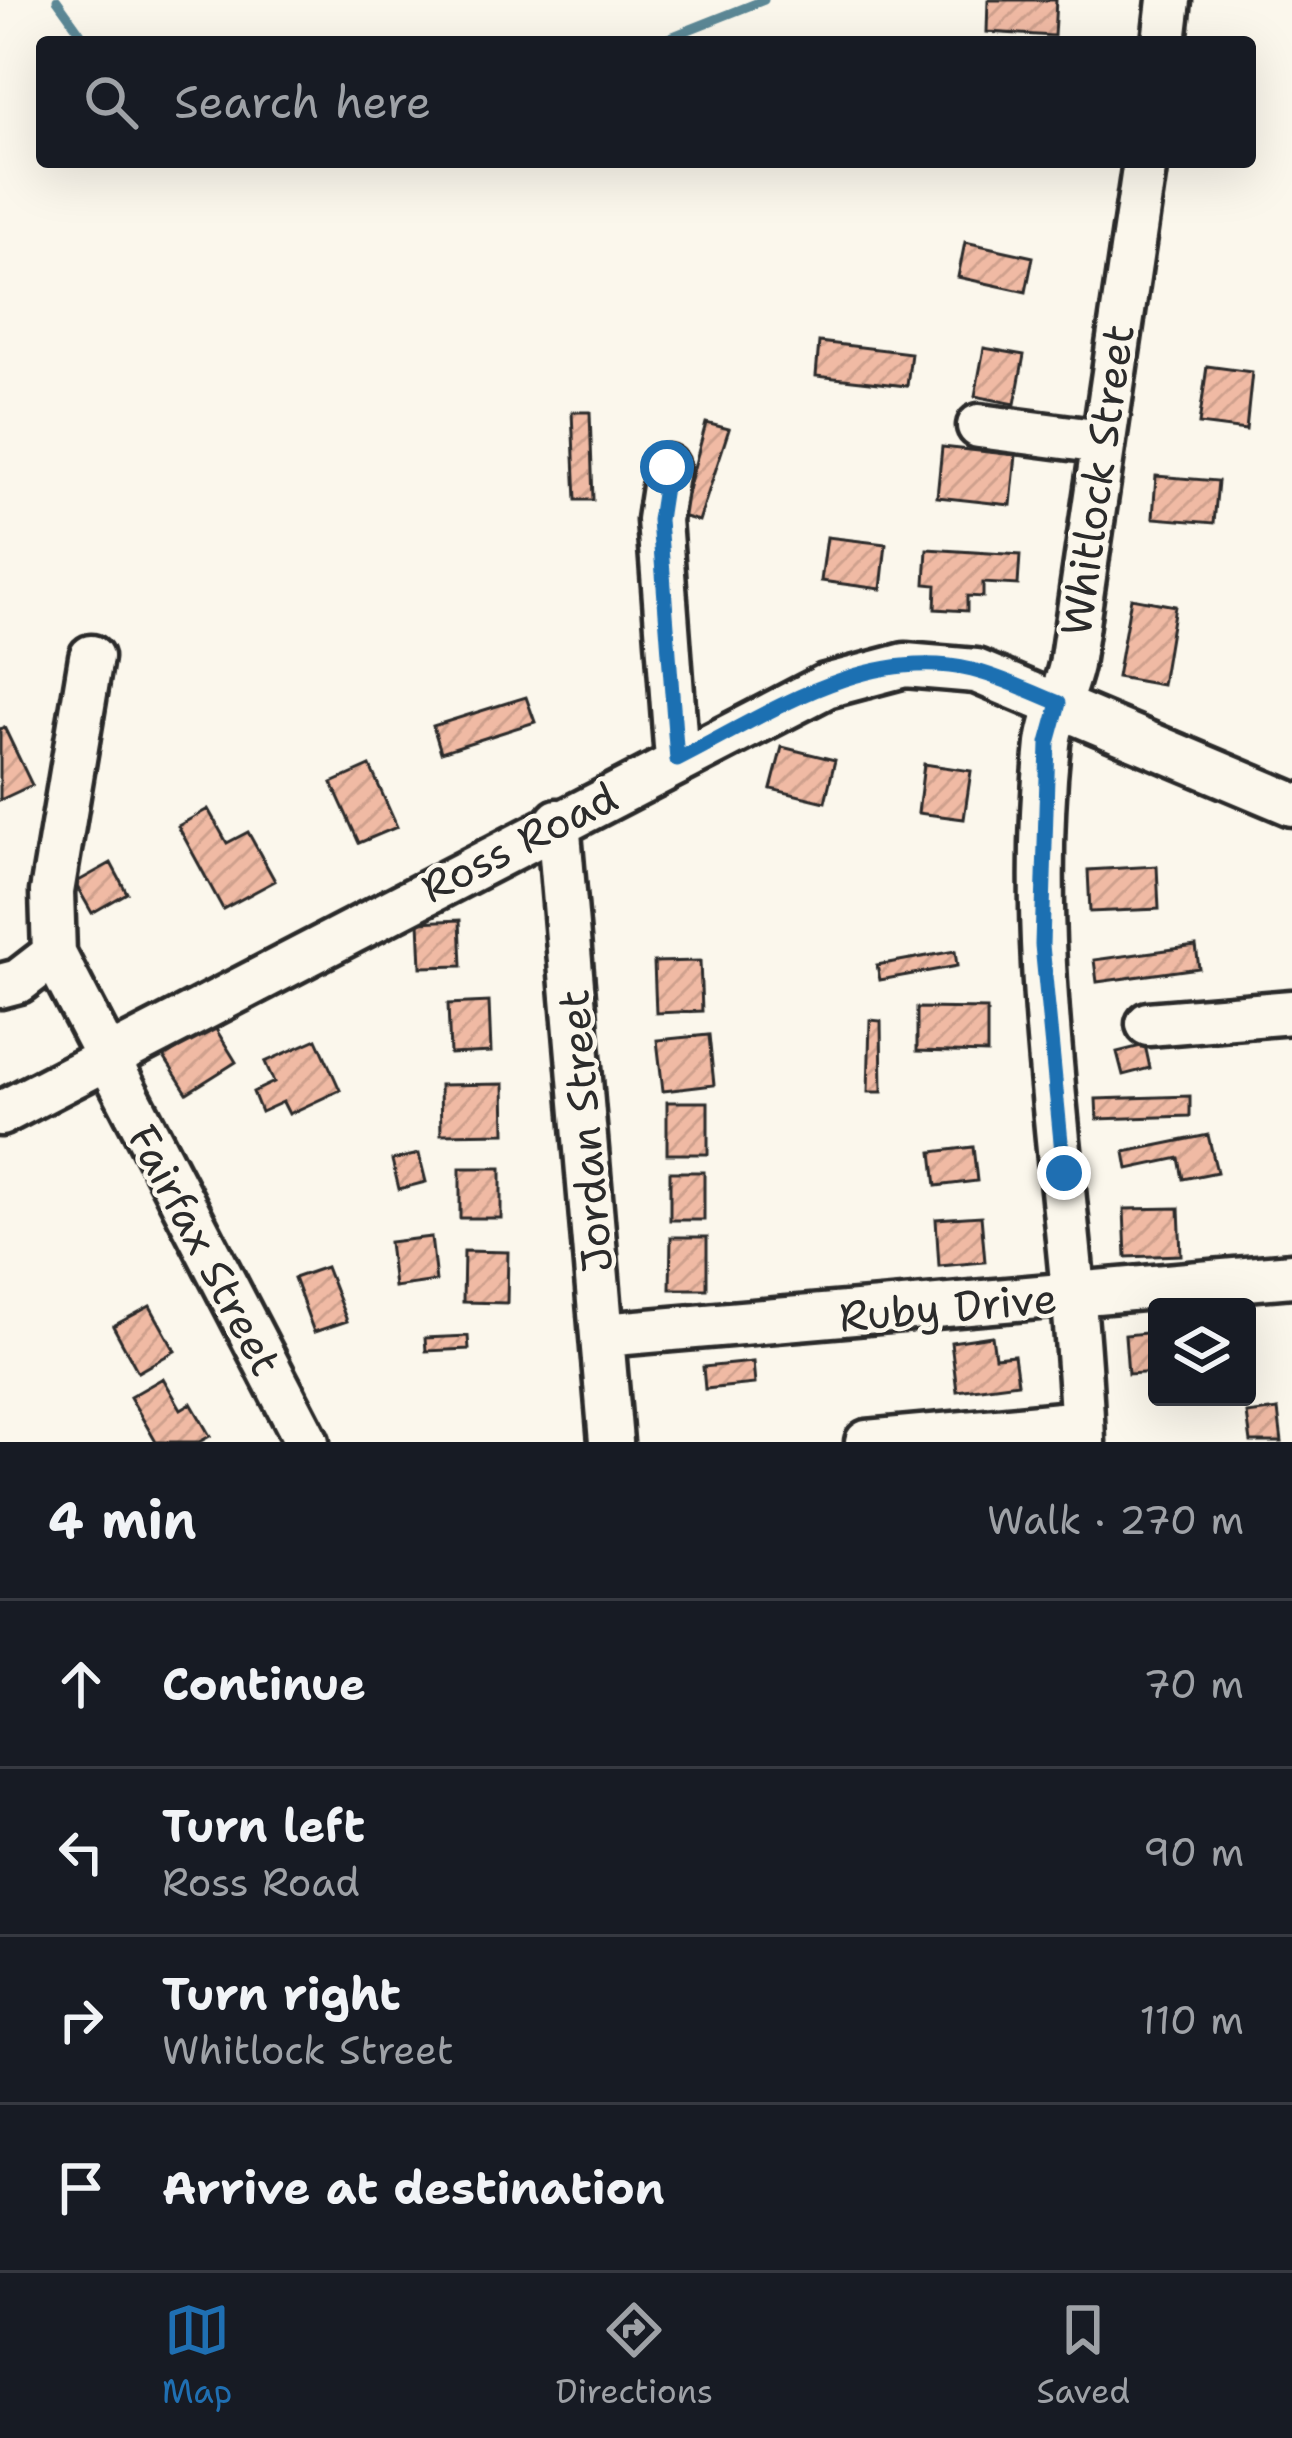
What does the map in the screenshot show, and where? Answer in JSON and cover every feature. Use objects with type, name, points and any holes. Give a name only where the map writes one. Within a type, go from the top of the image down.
[{"type":"street","points":[[1165,36],[1169,0]]},
{"type":"street","name":"Whitlock Street","points":[[1083,1432],[1042,945],[1048,743],[1071,665],[1144,168]]},
{"type":"street","points":[[979,425],[1102,442]]},
{"type":"street","points":[[667,467],[659,520],[677,760]]},
{"type":"street","points":[[0,986],[19,981],[54,954],[52,892],[91,657]]},
{"type":"street","name":"Ross Road","points":[[0,1114],[826,686],[905,665],[976,671],[1292,804]]},
{"type":"street","name":"Jordan Street","points":[[559,821],[611,1442]]},
{"type":"street","name":"Fairfax Street","points":[[54,954],[103,1058],[307,1442]]},
{"type":"street","points":[[1148,1024],[1292,1012]]},
{"type":"street","name":"Ruby Drive","points":[[603,1335],[1292,1275]]},
{"type":"street","points":[[867,1442],[1083,1432]]},
{"type":"building","points":[[988,0],[1056,0],[1054,36],[987,32]]},
{"type":"building","points":[[965,242],[1033,257],[1026,292],[958,277]]},
{"type":"building","points":[[819,342],[911,353],[907,386],[816,376]]},
{"type":"building","points":[[984,348],[1024,355],[1015,404],[975,396]]},
{"type":"building","points":[[1207,366],[1252,372],[1246,430],[1199,424]]},
{"type":"building","points":[[572,412],[590,412],[593,500],[576,500]]},
{"type":"building","points":[[706,423],[729,429],[699,521],[681,516]]},
{"type":"building","points":[[942,447],[1016,455],[1011,505],[937,497]]},
{"type":"building","points":[[1156,476],[1218,481],[1214,523],[1153,518]]},
{"type":"building","points":[[827,537],[886,544],[881,589],[821,581]]},
{"type":"building","points":[[927,549],[1020,555],[1018,585],[983,583],[983,597],[967,596],[967,611],[935,609],[936,585],[925,584]]},
{"type":"building","points":[[1131,598],[1175,606],[1162,685],[1117,677]]},
{"type":"building","points":[[526,697],[535,722],[441,752],[433,726]]},
{"type":"building","points":[[4,727],[32,785],[0,800],[0,729]]},
{"type":"building","points":[[782,747],[835,760],[825,802],[771,789]]},
{"type":"building","points":[[924,764],[971,771],[964,819],[918,813]]},
{"type":"building","points":[[370,766],[397,827],[359,843],[332,783]]},
{"type":"building","points":[[208,809],[227,843],[248,832],[275,881],[223,909],[178,826]]},
{"type":"building","points":[[111,863],[127,893],[92,913],[75,883]]},
{"type":"building","points":[[1157,866],[1159,909],[1090,912],[1088,870]]},
{"type":"building","points":[[460,920],[462,966],[421,967],[419,922]]},
{"type":"building","points":[[1196,946],[1199,968],[1097,982],[1094,960]]},
{"type":"building","points":[[955,951],[957,966],[880,980],[877,965]]},
{"type":"building","points":[[700,961],[702,1011],[656,1013],[654,962]]},
{"type":"building","points":[[489,1002],[491,1052],[450,1054],[448,1004]]},
{"type":"building","points":[[917,1008],[987,1009],[987,1053],[917,1051]]},
{"type":"building","points":[[870,1020],[881,1021],[882,1092],[868,1092]]},
{"type":"building","points":[[214,1026],[236,1062],[187,1093],[164,1057]]},
{"type":"building","points":[[709,1035],[714,1085],[663,1091],[657,1040]]},
{"type":"building","points":[[317,1039],[340,1090],[289,1114],[283,1102],[261,1112],[253,1092],[274,1082],[265,1062]]},
{"type":"building","points":[[1145,1045],[1150,1068],[1123,1075],[1117,1052]]},
{"type":"building","points":[[504,1084],[505,1133],[441,1134],[440,1085]]},
{"type":"building","points":[[1190,1096],[1190,1116],[1097,1119],[1096,1099]]},
{"type":"building","points":[[667,1102],[708,1102],[708,1154],[667,1154]]},
{"type":"building","points":[[1208,1135],[1217,1172],[1183,1179],[1179,1158],[1128,1169],[1125,1152]]},
{"type":"building","points":[[973,1147],[977,1181],[936,1186],[932,1152]]},
{"type":"building","points":[[419,1154],[426,1182],[399,1189],[392,1160]]},
{"type":"building","points":[[460,1168],[501,1168],[501,1218],[460,1218]]},
{"type":"building","points":[[670,1172],[704,1172],[704,1220],[670,1220]]},
{"type":"building","points":[[1179,1208],[1181,1255],[1126,1257],[1124,1209]]},
{"type":"building","points":[[981,1216],[985,1262],[939,1266],[936,1219]]},
{"type":"building","points":[[431,1237],[436,1281],[394,1287],[389,1242]]},
{"type":"building","points":[[671,1237],[707,1237],[707,1289],[670,1289]]},
{"type":"building","points":[[464,1251],[508,1252],[507,1303],[463,1302]]},
{"type":"building","points":[[326,1267],[347,1321],[314,1332],[294,1278]]},
{"type":"building","points":[[150,1306],[175,1351],[138,1372],[113,1326]]},
{"type":"building","points":[[1148,1333],[1148,1373],[1128,1374],[1125,1335]]},
{"type":"building","points":[[468,1336],[469,1349],[426,1351],[425,1338]]},
{"type":"building","points":[[992,1336],[995,1357],[1014,1355],[1018,1383],[957,1391],[951,1342]]},
{"type":"building","points":[[753,1362],[755,1384],[705,1389],[703,1367]]},
{"type":"building","points":[[163,1378],[181,1409],[191,1403],[210,1436],[199,1442],[156,1442],[130,1397]]},
{"type":"building","points":[[1278,1410],[1282,1442],[1251,1442],[1247,1414]]},
{"type":"waterway","points":[[57,0],[83,36]]},
{"type":"waterway","points":[[673,36],[764,0]]},
{"type":"route","points":[[667,467],[659,520],[677,760],[785,705],[870,670],[941,665],[976,671],[1059,703],[1048,743],[1042,945],[1064,1173]]}]
